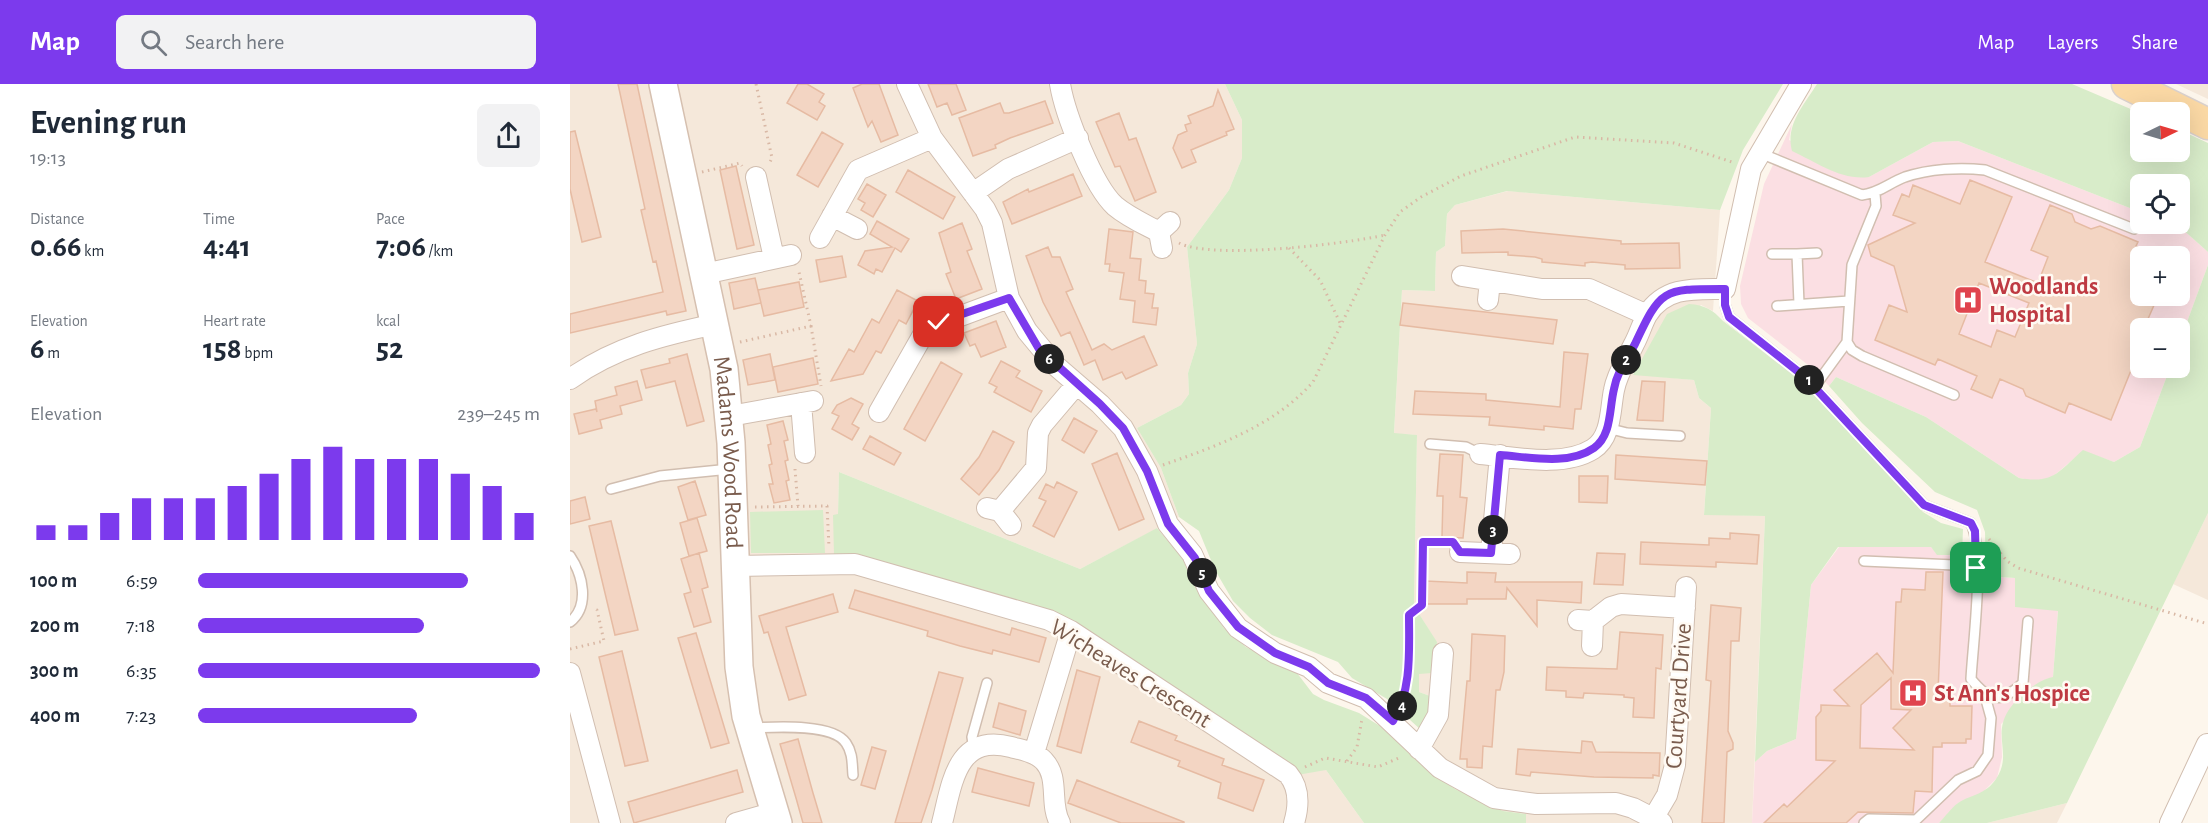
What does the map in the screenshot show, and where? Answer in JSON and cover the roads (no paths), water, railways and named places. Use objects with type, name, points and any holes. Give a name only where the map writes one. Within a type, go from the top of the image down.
[{"type":"main road","points":[[2127,84],[2208,124]]},
{"type":"street","name":"Madams Wood Road","points":[[663,84],[718,335],[730,416],[739,667],[750,728],[777,817]]},
{"type":"street","points":[[907,84],[932,138],[992,223],[1009,298],[1039,349],[1123,428],[1147,471],[1168,524],[1195,558],[1209,591],[1238,627],[1275,653],[1309,667],[1328,683],[1366,698],[1393,721],[1440,768],[1494,798],[1536,804],[1601,801],[1633,808],[1658,820]]},
{"type":"street","points":[[1060,84],[1078,138],[1105,195],[1128,216],[1164,234]]},
{"type":"street","points":[[1460,552],[1501,553],[1490,454],[1567,458],[1593,449],[1604,437],[1614,388],[1647,315],[1667,294],[1694,289],[1725,289],[1755,161],[1801,84]]},
{"type":"street","points":[[820,238],[858,170],[932,138]]},
{"type":"street","points":[[973,193],[1027,159],[1078,138]]},
{"type":"street","points":[[704,274],[782,257],[756,177]]},
{"type":"street","points":[[832,216],[857,230]]},
{"type":"street","points":[[1462,276],[1542,289],[1589,289],[1647,315]]},
{"type":"street","points":[[1488,300],[1490,281]]},
{"type":"street","points":[[879,412],[887,382],[924,333],[931,327],[1009,298]]},
{"type":"street","points":[[570,379],[613,353],[640,342],[718,335]]},
{"type":"street","points":[[999,515],[1036,468],[1038,433],[1042,425],[1076,385]]},
{"type":"street","points":[[730,416],[807,402],[805,453]]},
{"type":"street","name":"Wicheaves Crescent","points":[[736,566],[830,563],[870,566],[1022,610],[1071,631],[1281,768],[1293,780],[1298,799],[1294,823]]},
{"type":"street","name":"Courtyard Drive","points":[[1658,820],[1675,765],[1686,587]]},
{"type":"street","name":"Courtyard Drive","points":[[1592,646],[1586,621],[1611,607],[1621,604],[1684,608]]},
{"type":"street","points":[[1034,753],[1071,631]]},
{"type":"street","points":[[1419,748],[1438,715],[1434,685],[1443,653]]},
{"type":"street","points":[[570,673],[610,823]]},
{"type":"street","points":[[942,823],[957,764],[974,750],[999,744],[1034,753],[1045,762],[1051,774],[1055,809],[1060,823]]},
{"type":"street","points":[[2170,823],[2207,744]]},
{"type":"street","points":[[736,823],[777,817]]},
{"type":"lane","points":[[1755,161],[1862,195],[1875,194],[1904,177],[1965,168],[1985,170],[2130,227]]},
{"type":"lane","points":[[1815,386],[1847,342],[1852,265],[1876,206],[1875,194]]},
{"type":"lane","points":[[1772,254],[1817,253]]},
{"type":"lane","points":[[1797,254],[1799,304]]},
{"type":"lane","points":[[1725,289],[1725,305],[1729,317],[1815,386],[1924,505],[1964,519],[1971,523],[1975,531],[1977,566],[1971,679],[1985,696],[1991,718],[1988,756],[1977,771],[1958,780],[1916,820],[1869,819],[1864,823]]},
{"type":"lane","points":[[1777,306],[1849,301]]},
{"type":"lane","points":[[1847,342],[1852,350],[1862,356],[1954,395]]},
{"type":"lane","points":[[1607,428],[1628,433],[1680,436]]},
{"type":"lane","points":[[1430,444],[1466,447],[1490,454]]},
{"type":"lane","points":[[611,489],[660,476],[732,469]]},
{"type":"lane","points":[[570,556],[577,568],[582,605],[581,611],[570,622]]},
{"type":"lane","points":[[1864,561],[1977,566]]},
{"type":"lane","points":[[1985,696],[1995,698],[2011,694],[2023,683],[2028,621]]},
{"type":"lane","points":[[974,750],[972,737],[987,683]]},
{"type":"lane","points":[[750,728],[806,728],[833,734],[845,741],[852,754],[853,775]]},
{"type":"place","name":"Woodlands Hospital","points":[[1968,300]]},
{"type":"place","name":"St Ann's Hospice","points":[[1913,693]]}]
